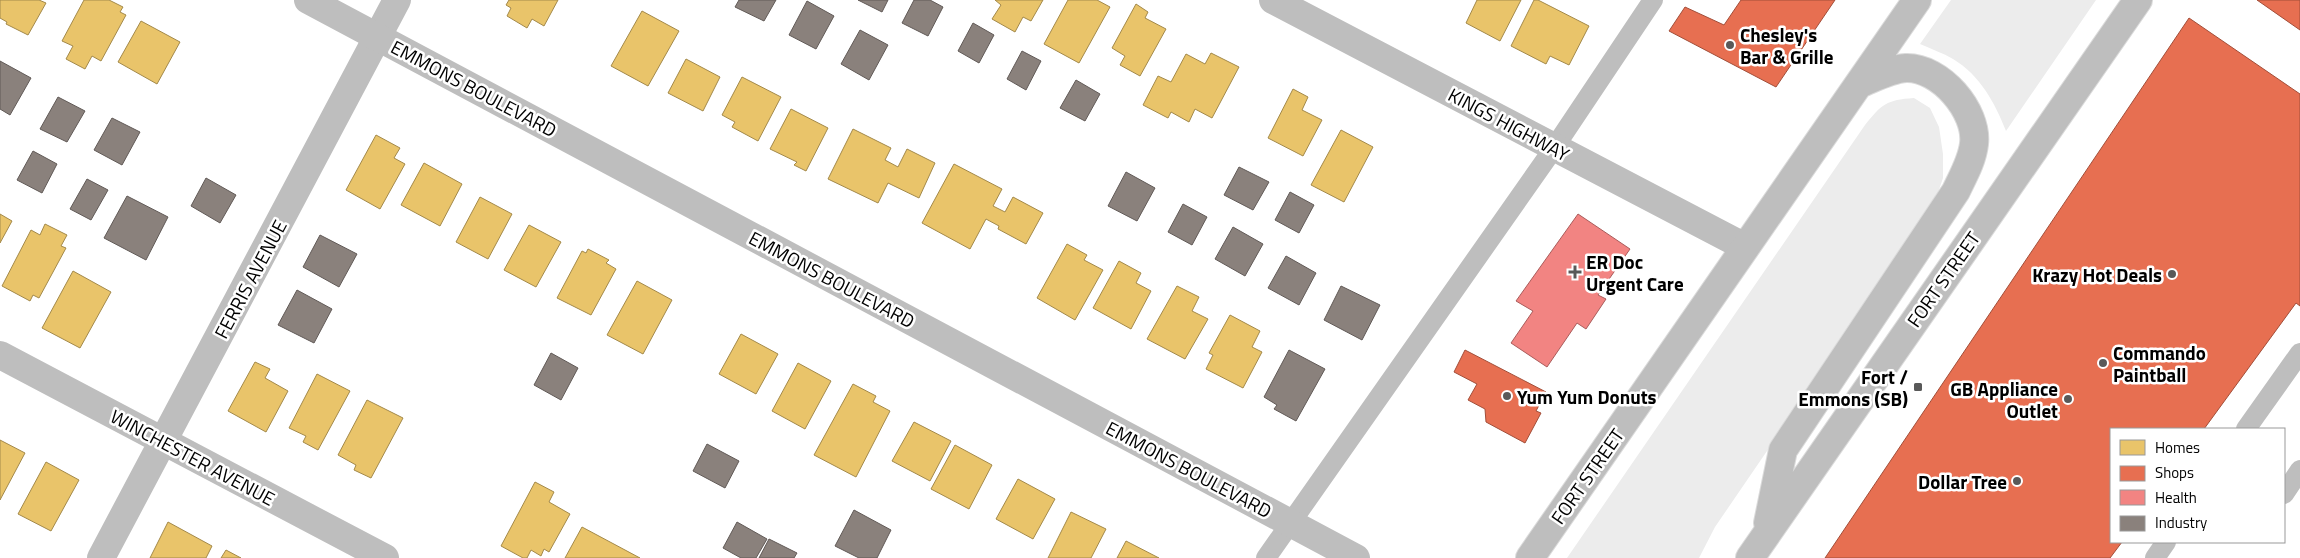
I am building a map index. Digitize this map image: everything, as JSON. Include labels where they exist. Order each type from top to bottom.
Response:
[{"type":"street","name":"EMMONS BOULEVARD","points":[[308,0],[1356,558]]},
{"type":"street","name":"FERRIS AVENUE","points":[[101,558],[397,0]]},
{"type":"street","name":"KINGS HIGHWAY","points":[[1273,0],[1745,247]]},
{"type":"street","name":"FORT STREET","points":[[1530,558],[1917,0]]},
{"type":"street","name":"FORT STREET","points":[[1750,558],[2138,0]]},
{"type":"street","points":[[1765,534],[1783,450],[1956,191],[1968,167],[1974,144],[1973,126],[1965,106],[1942,81],[1925,72],[1909,68],[1894,69],[1859,84]]},
{"type":"street","name":"WINCHESTER AVENUE","points":[[0,355],[385,558]]},
{"type":"lane","points":[[1266,558],[1554,148],[1653,0]]},
{"type":"lane","points":[[2247,428],[2300,353]]},
{"type":"lane","points":[[2285,491],[2293,471]]},
{"type":"lane","points":[[2155,558],[2165,543]]},
{"type":"shaded area","points":[[1951,0],[2096,0],[2006,131],[1992,100],[1979,81],[1953,59],[1920,44]]},
{"type":"shaded area","points":[[1914,98],[1930,108],[1939,127],[1943,154],[1943,178],[1932,210],[1715,527],[1699,558],[1567,558],[1865,125],[1885,104]]},
{"type":"building: Homes","points":[[0,0],[39,0],[46,3],[28,35],[6,24],[7,22],[0,18]]},
{"type":"building: Homes","points":[[84,0],[109,0],[123,7],[120,12],[126,15],[101,61],[92,56],[85,69],[66,59],[73,46],[62,41]]},
{"type":"building: Homes","points":[[509,0],[558,0],[544,26],[532,19],[527,28],[507,16],[511,8],[506,5]]},
{"type":"building: Homes","points":[[995,0],[1043,0],[1031,21],[1023,17],[1015,32],[992,19],[1001,5]]},
{"type":"building: Homes","points":[[1068,0],[1097,0],[1110,7],[1079,63],[1044,44]]},
{"type":"building: Homes","points":[[1477,0],[1521,0],[1500,41],[1466,23]]},
{"type":"building: Homes","points":[[1534,0],[1538,0],[1589,26],[1569,65],[1550,56],[1546,64],[1511,46]]},
{"type":"building: Homes","points":[[1136,4],[1148,12],[1145,18],[1166,29],[1140,76],[1120,65],[1125,56],[1112,48]]},
{"type":"building: Homes","points":[[642,11],[679,31],[648,86],[611,66]]},
{"type":"building: Homes","points":[[141,21],[180,42],[157,84],[118,62]]},
{"type":"building: Homes","points":[[1211,53],[1239,67],[1212,118],[1195,109],[1189,122],[1171,112],[1168,118],[1143,105],[1158,76],[1171,82],[1186,54],[1205,64]]},
{"type":"building: Homes","points":[[686,59],[720,77],[703,111],[668,93]]},
{"type":"building: Homes","points":[[742,77],[781,97],[758,141],[732,127],[735,122],[722,115]]},
{"type":"building: Homes","points":[[1293,89],[1308,97],[1302,110],[1322,120],[1303,156],[1268,138]]},
{"type":"building: Homes","points":[[791,109],[828,128],[806,171],[794,165],[797,162],[770,149]]},
{"type":"building: Homes","points":[[853,129],[891,148],[885,160],[898,167],[907,149],[935,163],[919,198],[888,183],[878,203],[828,179]]},
{"type":"building: Homes","points":[[1341,130],[1373,147],[1344,202],[1311,185]]},
{"type":"building: Homes","points":[[376,135],[400,148],[394,158],[405,164],[380,209],[346,190]]},
{"type":"building: Homes","points":[[424,163],[462,184],[440,226],[401,205]]},
{"type":"building: Homes","points":[[954,164],[1002,189],[993,206],[1005,212],[1013,197],[1043,213],[1026,244],[998,229],[999,226],[986,219],[970,249],[922,223]]},
{"type":"building: Homes","points":[[480,197],[512,214],[488,259],[456,242]]},
{"type":"building: Homes","points":[[0,214],[12,221],[0,243]]},
{"type":"building: Homes","points":[[45,224],[67,235],[61,246],[66,248],[39,298],[33,295],[30,301],[2,286],[31,230],[40,235]]},
{"type":"building: Homes","points":[[529,225],[561,242],[536,287],[504,270]]},
{"type":"building: Homes","points":[[1067,244],[1087,255],[1084,260],[1103,270],[1075,320],[1037,298]]},
{"type":"building: Homes","points":[[588,249],[609,260],[606,263],[616,269],[591,315],[557,298],[582,251],[586,253]]},
{"type":"building: Homes","points":[[1119,261],[1141,273],[1136,283],[1151,291],[1131,329],[1093,308]]},
{"type":"building: Homes","points":[[73,271],[111,292],[80,348],[42,328]]},
{"type":"building: Homes","points":[[637,281],[672,300],[643,354],[607,335]]},
{"type":"building: Homes","points":[[1177,286],[1199,297],[1192,311],[1208,319],[1185,359],[1147,339]]},
{"type":"building: Homes","points":[[1230,315],[1260,331],[1252,347],[1262,352],[1243,388],[1206,369],[1213,355],[1209,353]]},
{"type":"building: Homes","points":[[741,334],[778,354],[756,394],[719,374]]},
{"type":"building: Homes","points":[[255,362],[270,369],[265,378],[288,391],[266,432],[228,411]]},
{"type":"building: Homes","points":[[798,363],[831,381],[805,429],[772,411]]},
{"type":"building: Homes","points":[[317,374],[350,391],[318,450],[303,442],[306,436],[289,428]]},
{"type":"building: Homes","points":[[853,384],[876,396],[873,402],[890,411],[856,477],[814,455]]},
{"type":"building: Homes","points":[[367,400],[403,418],[371,478],[354,470],[356,465],[338,455]]},
{"type":"building: Homes","points":[[914,422],[951,441],[930,481],[892,461]]},
{"type":"building: Homes","points":[[0,440],[25,453],[0,500]]},
{"type":"building: Homes","points":[[955,445],[992,465],[969,509],[931,489]]},
{"type":"building: Homes","points":[[46,462],[79,480],[51,531],[18,514]]},
{"type":"building: Homes","points":[[1018,479],[1055,499],[1033,539],[996,519]]},
{"type":"building: Homes","points":[[535,482],[554,492],[549,502],[570,514],[549,552],[544,549],[541,556],[531,550],[527,558],[523,558],[501,546]]},
{"type":"building: Homes","points":[[1071,512],[1106,529],[1091,558],[1048,558]]},
{"type":"building: Homes","points":[[168,522],[212,546],[206,558],[150,558]]},
{"type":"building: Homes","points":[[582,527],[640,558],[565,558]]},
{"type":"building: Homes","points":[[1126,541],[1159,558],[1117,558]]},
{"type":"building: Homes","points":[[226,550],[241,558],[221,558]]},
{"type":"building: Shops","points":[[1741,0],[1835,0],[1776,87],[1669,31],[1685,7],[1724,25]]},
{"type":"building: Shops","points":[[2257,0],[2300,0],[2300,30]]},
{"type":"building: Shops","points":[[2189,18],[2300,94],[2300,306],[2296,303],[2205,428],[2110,428],[2110,543],[2121,543],[2110,558],[1825,558]]},
{"type":"building: Shops","name":"Yum Yum Donuts","points":[[1465,350],[1546,392],[1536,411],[1541,413],[1525,443],[1486,422],[1485,409],[1468,400],[1477,384],[1454,372]]},
{"type":"building: Health","name":"ER Doc Urgent Care","points":[[1578,214],[1630,249],[1598,295],[1606,299],[1586,329],[1577,323],[1547,367],[1511,343],[1533,311],[1516,301]]},
{"type":"building: Industry","points":[[739,0],[776,0],[764,21],[735,7]]},
{"type":"building: Industry","points":[[858,0],[888,0],[882,12]]},
{"type":"building: Industry","points":[[914,0],[930,0],[943,7],[928,36],[902,23]]},
{"type":"building: Industry","points":[[807,1],[834,16],[816,49],[789,35]]},
{"type":"building: Industry","points":[[973,23],[994,35],[979,63],[958,51]]},
{"type":"building: Industry","points":[[860,30],[888,45],[869,80],[841,64]]},
{"type":"building: Industry","points":[[1022,51],[1041,61],[1026,90],[1007,79]]},
{"type":"building: Industry","points":[[0,61],[31,78],[10,115],[0,109]]},
{"type":"building: Industry","points":[[1076,80],[1100,94],[1085,121],[1060,108]]},
{"type":"building: Industry","points":[[58,97],[85,111],[67,142],[40,129]]},
{"type":"building: Industry","points":[[112,118],[140,132],[122,165],[94,150]]},
{"type":"building: Industry","points":[[33,151],[57,164],[42,193],[17,180]]},
{"type":"building: Industry","points":[[1239,167],[1269,182],[1253,210],[1224,195]]},
{"type":"building: Industry","points":[[1126,172],[1155,188],[1137,221],[1108,206]]},
{"type":"building: Industry","points":[[206,178],[236,195],[220,223],[191,206]]},
{"type":"building: Industry","points":[[87,179],[108,190],[91,220],[70,209]]},
{"type":"building: Industry","points":[[1290,192],[1314,205],[1299,233],[1275,220]]},
{"type":"building: Industry","points":[[127,196],[168,217],[146,260],[104,238]]},
{"type":"building: Industry","points":[[1183,204],[1207,217],[1192,245],[1168,232]]},
{"type":"building: Industry","points":[[1233,227],[1263,244],[1245,276],[1215,259]]},
{"type":"building: Industry","points":[[320,235],[357,254],[339,287],[303,267]]},
{"type":"building: Industry","points":[[1286,256],[1316,273],[1299,305],[1268,288]]},
{"type":"building: Industry","points":[[1341,286],[1380,305],[1362,340],[1324,320]]},
{"type":"building: Industry","points":[[297,290],[332,309],[314,343],[278,325]]},
{"type":"building: Industry","points":[[1289,350],[1325,369],[1296,421],[1274,409],[1277,405],[1264,397]]},
{"type":"building: Industry","points":[[551,353],[578,368],[561,400],[534,385]]},
{"type":"building: Industry","points":[[707,444],[739,461],[725,488],[693,471]]},
{"type":"building: Industry","points":[[854,510],[891,530],[877,558],[859,558],[835,546]]},
{"type":"building: Industry","points":[[737,522],[767,539],[756,558],[741,558],[723,548]]},
{"type":"building: Industry","points":[[769,539],[797,553],[794,558],[759,558]]},
{"type":"place","name":"Chesley's Bar & Grille","points":[[1730,45]]},
{"type":"place","name":"ER Doc Urgent Care","points":[[1575,272]]},
{"type":"place","name":"Krazy Hot Deals","points":[[2172,274]]},
{"type":"place","name":"Commando Paintball","points":[[2103,363]]},
{"type":"place","name":"Fort / Emmons (SB)","points":[[1918,387]]},
{"type":"place","name":"Yum Yum Donuts","points":[[1507,396]]},
{"type":"place","name":"GB Appliance Outlet","points":[[2068,399]]},
{"type":"place","name":"Dollar Tree","points":[[2017,481]]}]
